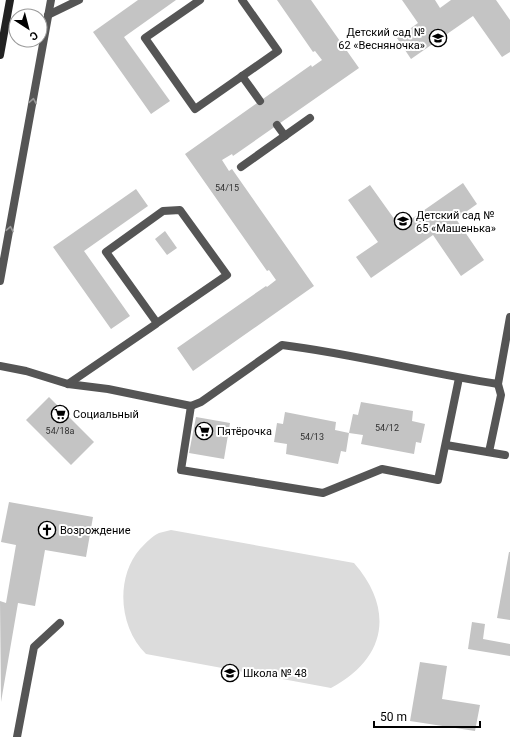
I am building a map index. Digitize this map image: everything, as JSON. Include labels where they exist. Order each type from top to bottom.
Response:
[{"type":"street","points":[[0,55],[10,0]]},
{"type":"lane","points":[[48,15],[51,0]]},
{"type":"lane","points":[[48,15],[79,0]]},
{"type":"lane","points":[[200,0],[145,38],[195,109],[278,51],[242,0]]},
{"type":"lane","points":[[0,281],[42,48]]},
{"type":"lane","points":[[242,76],[260,101]]},
{"type":"lane","points":[[241,168],[310,118]]},
{"type":"lane","points":[[277,125],[284,136]]},
{"type":"lane","points":[[68,384],[157,323],[227,275],[180,210],[163,211],[106,252],[157,323]]},
{"type":"lane","points":[[489,452],[501,395],[498,384],[510,317]]},
{"type":"lane","points":[[0,366],[26,371],[68,384],[108,389],[191,406],[201,402],[282,345],[326,351],[459,378],[498,384]]},
{"type":"lane","points":[[191,406],[181,470],[323,493],[382,469],[438,480],[459,378]]},
{"type":"lane","points":[[446,445],[505,455]]},
{"type":"lane","points":[[17,737],[34,647],[60,624]]},
{"type":"shaded area","points":[[171,530],[354,563],[367,581],[375,598],[379,616],[378,632],[373,648],[364,663],[349,676],[331,688],[146,654],[130,631],[124,603],[124,588],[132,561],[140,549],[154,536]]},
{"type":"building","points":[[138,0],[176,0],[124,37],[170,101],[151,114],[93,32]]},
{"type":"building","points":[[277,0],[311,0],[359,68],[233,156],[232,154],[222,160],[229,171],[232,169],[314,286],[193,371],[177,348],[276,280],[269,270],[267,271],[185,154],[311,65],[312,67],[322,60],[315,51],[313,52]]},
{"type":"building","points":[[402,0],[435,0],[440,8],[451,0],[496,0],[510,20],[510,52],[502,57],[473,16],[411,59],[397,38],[418,23]]},
{"type":"building","points":[[463,183],[477,204],[456,219],[484,260],[461,276],[433,235],[371,278],[356,257],[378,242],[348,200],[370,185],[400,227]]},
{"type":"building","points":[[136,189],[148,206],[84,251],[130,316],[111,329],[53,247]]},
{"type":"building","points":[[165,231],[177,248],[167,255],[155,239]]},
{"type":"building","points":[[49,397],[94,442],[71,465],[26,420]]},
{"type":"building","points":[[361,402],[413,411],[412,421],[425,424],[421,443],[416,442],[414,454],[361,444],[363,435],[349,433],[353,414],[358,415]]},
{"type":"building","points":[[285,412],[336,422],[335,430],[349,433],[346,452],[341,451],[338,464],[286,454],[287,444],[274,442],[277,423],[283,424]]},
{"type":"building","points":[[196,417],[230,423],[224,459],[189,453]]},
{"type":"building","name":"Возрождение","points":[[9,502],[93,517],[86,557],[45,550],[35,606],[18,603],[1,702],[0,601],[6,603],[16,545],[1,542]]},
{"type":"building","points":[[510,552],[510,620],[497,618]]},
{"type":"building","points":[[472,622],[485,624],[483,639],[510,644],[510,656],[468,649]]},
{"type":"building","points":[[420,662],[447,666],[442,699],[480,705],[475,731],[410,721]]},
{"type":"place","name":"Детский сад № 62 «Весняночка»","points":[[438,38]]},
{"type":"place","name":"Детский сад № 65 «Машенька»","points":[[403,221]]},
{"type":"place","name":"Социальный","points":[[60,414]]},
{"type":"place","name":"Пятёрочка","points":[[204,431]]},
{"type":"place","name":"Возрождение","points":[[47,530]]},
{"type":"place","name":"Школа № 48","points":[[230,673]]}]
